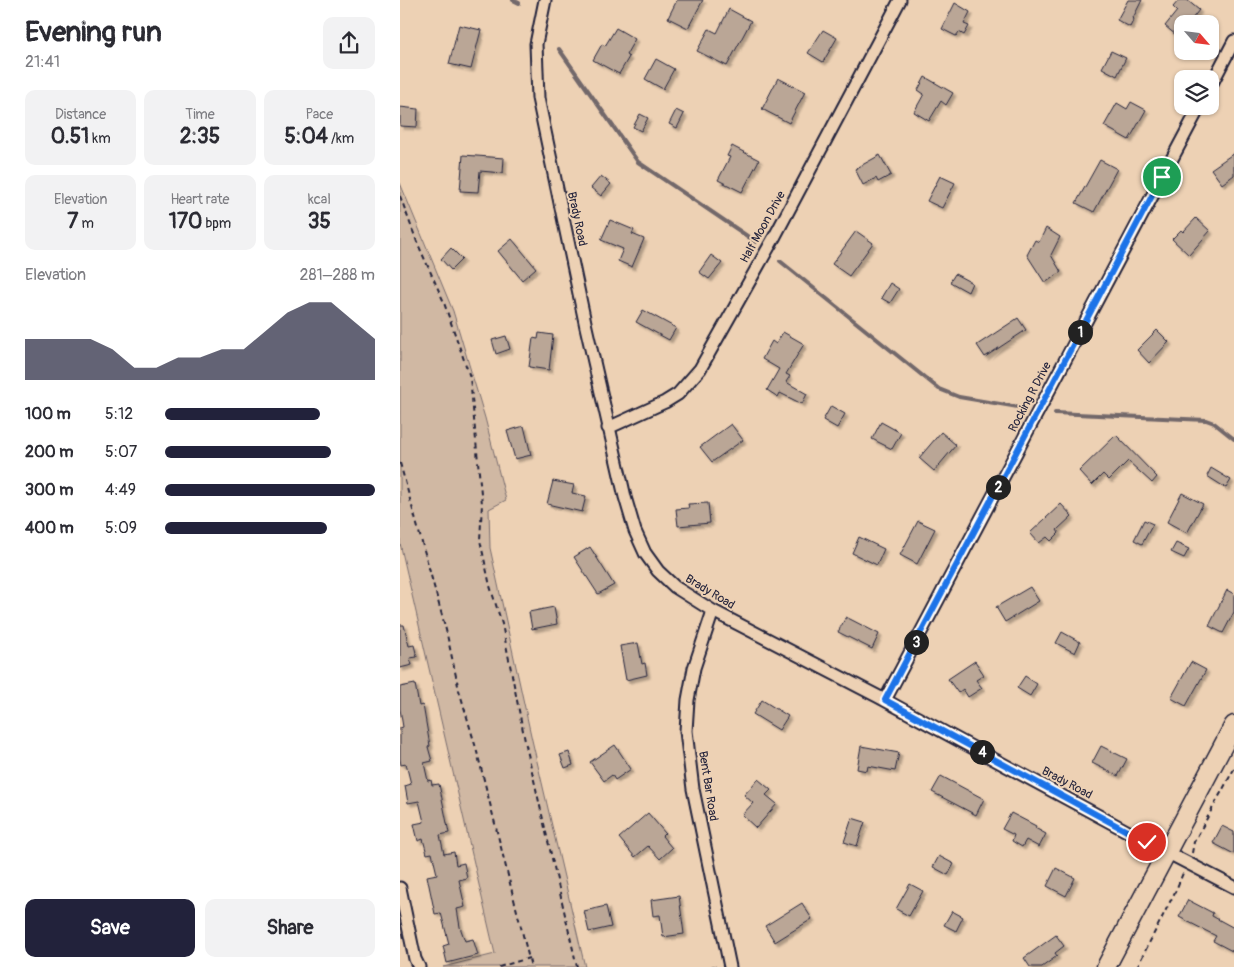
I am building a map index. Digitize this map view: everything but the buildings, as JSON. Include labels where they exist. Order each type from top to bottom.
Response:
[{"type":"main road","points":[[1106,967],[1234,725]]},
{"type":"street","name":"Brady Road","points":[[545,0],[536,44],[538,98],[608,428],[625,497],[635,531],[645,553],[658,571],[675,587],[713,611],[885,700],[1234,887]]},
{"type":"street","name":"Half Moon Drive","points":[[608,428],[665,402],[678,394],[700,369],[774,236],[900,0]]},
{"type":"street","points":[[1219,70],[1234,41]]},
{"type":"street","name":"Rocking R Drive","points":[[885,700],[1195,115]]},
{"type":"street","name":"Bent Bar Road","points":[[713,611],[694,668],[688,700],[686,731],[693,789],[730,967]]},
{"type":"street","points":[[400,888],[418,967]]},
{"type":"path","points":[[400,196],[417,242],[444,300],[470,378],[482,504],[480,540],[490,586],[502,624],[577,967]]},
{"type":"path","points":[[400,463],[446,630],[459,690],[476,748],[531,967]]},
{"type":"path","points":[[499,967],[529,958]]},
{"type":"shaded area","points":[[400,183],[453,311],[485,418],[506,500],[489,509],[490,548],[585,967],[443,967],[495,954],[400,543]]},
{"type":"waterway","points":[[513,0],[519,3]]},
{"type":"waterway","points":[[559,49],[638,162],[756,242]]},
{"type":"waterway","points":[[780,261],[939,389],[959,397],[1024,408]]},
{"type":"waterway","points":[[1055,413],[1206,420],[1214,423],[1234,439]]},
{"type":"route","points":[[1147,842],[885,700],[1162,177]]}]
